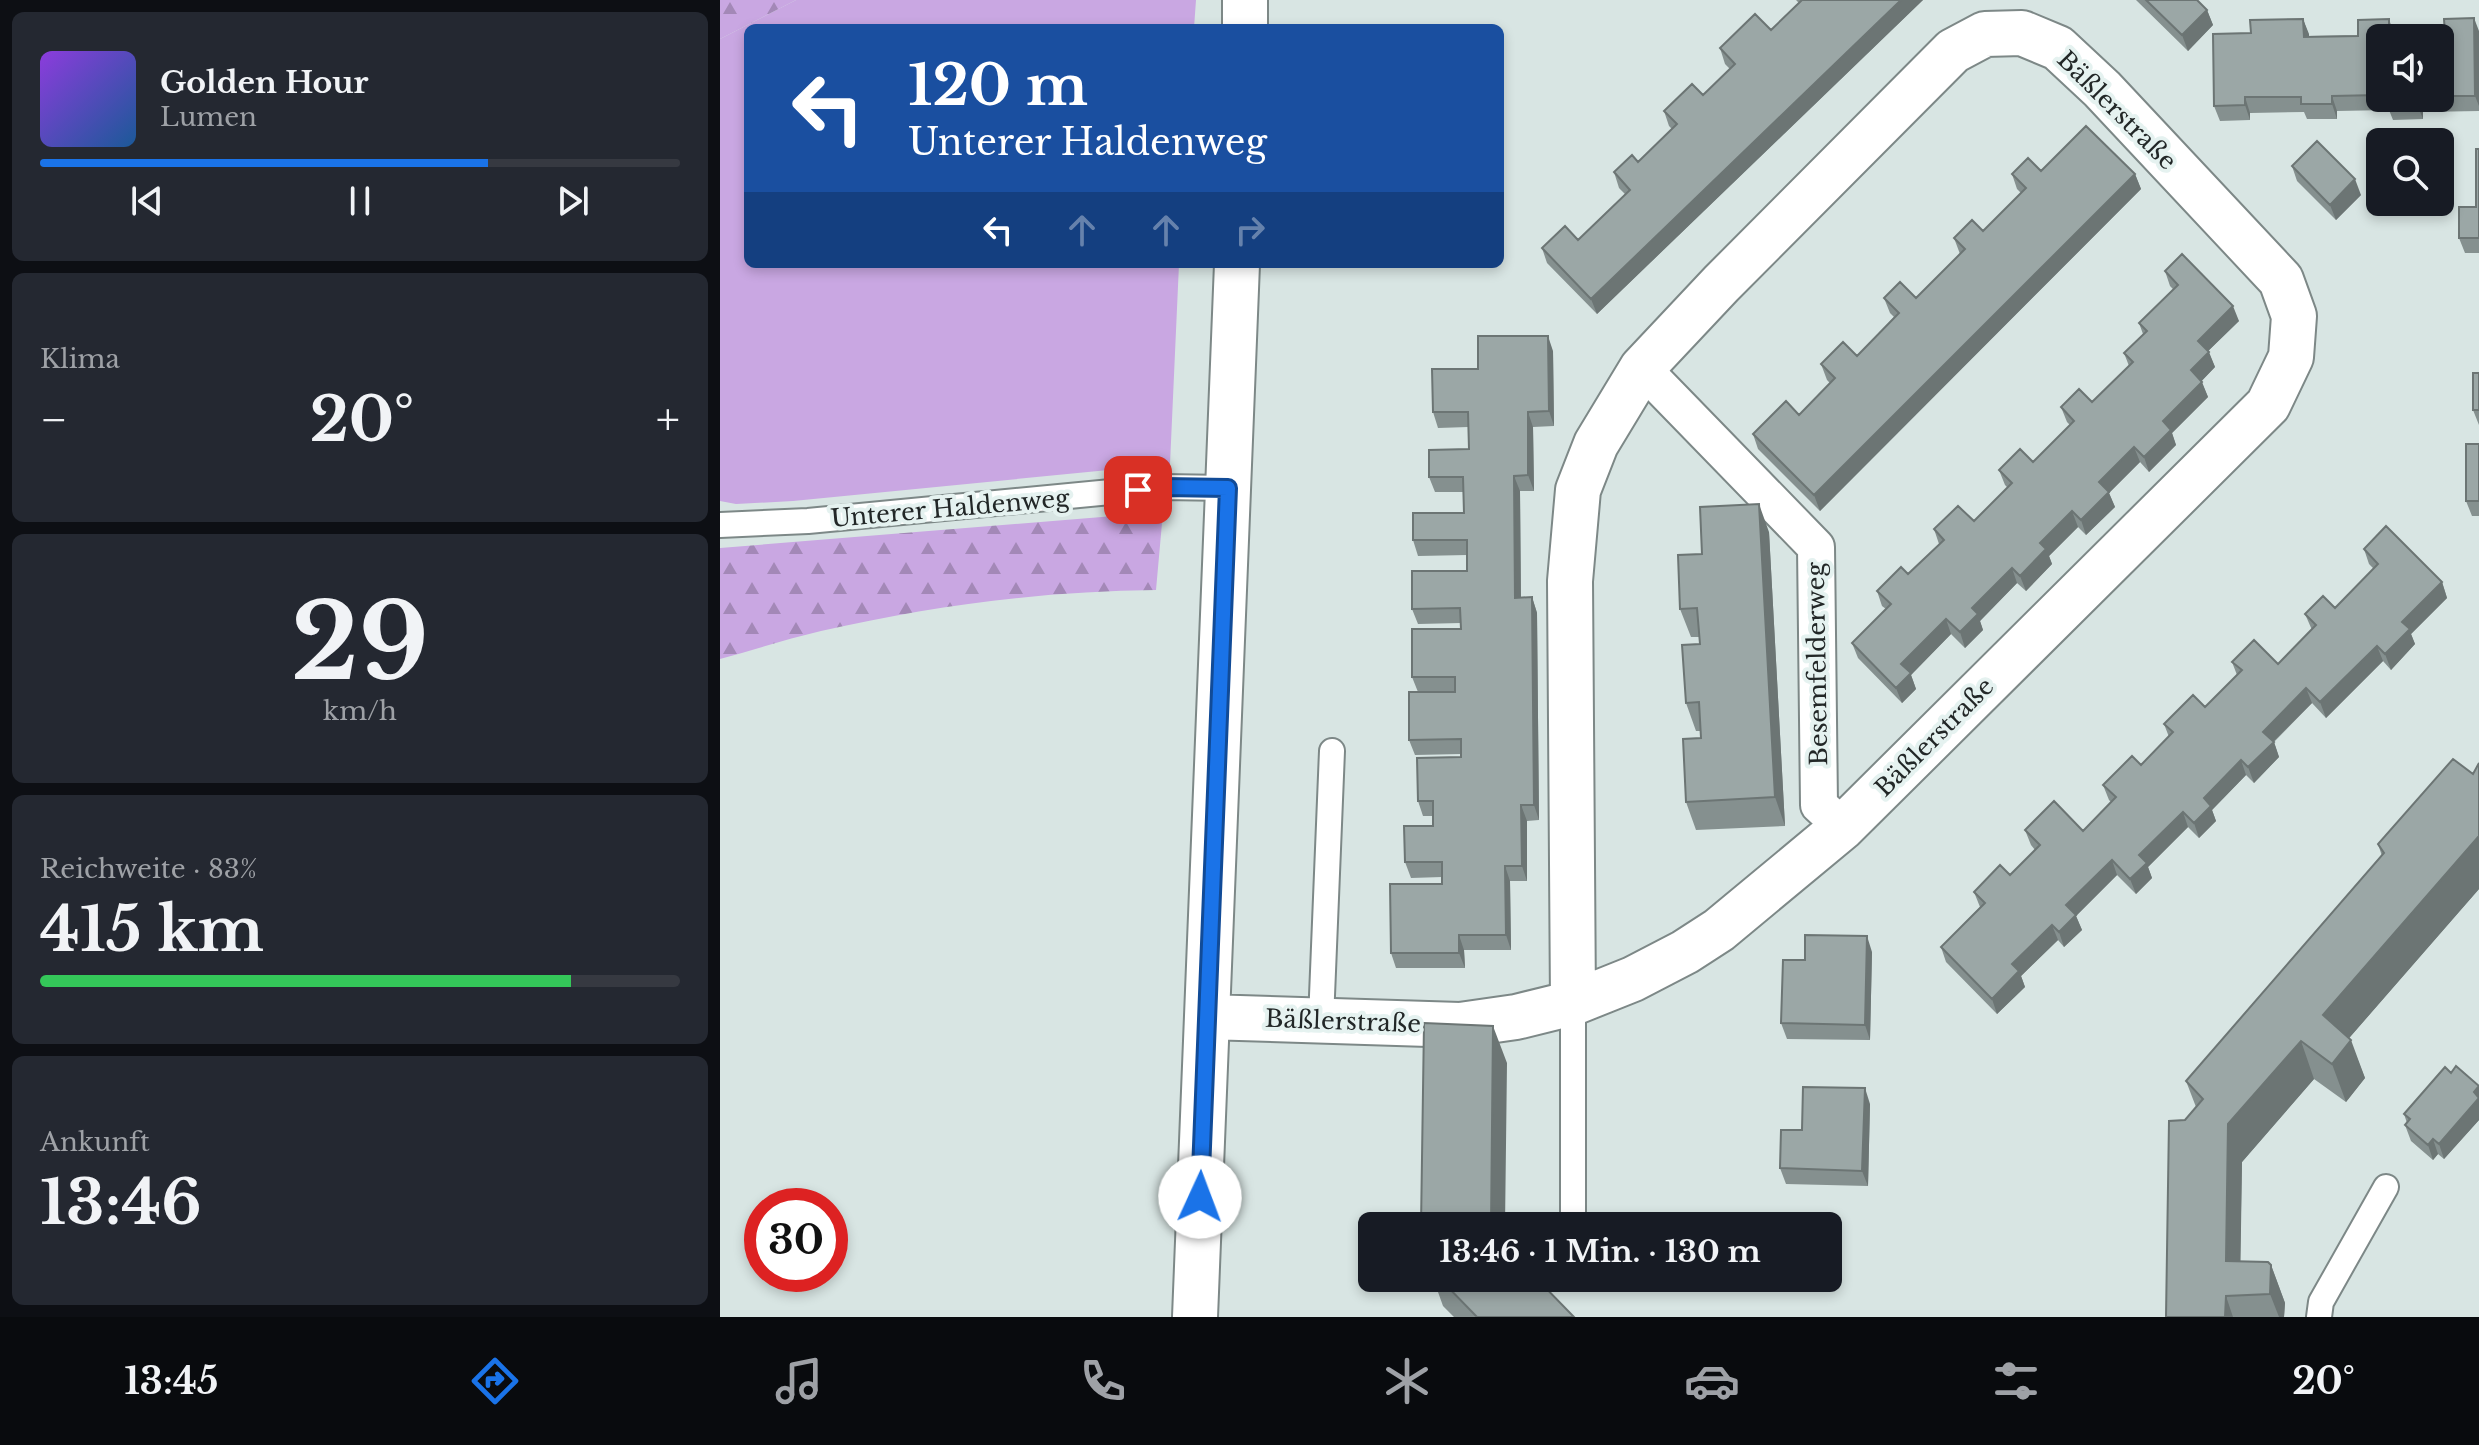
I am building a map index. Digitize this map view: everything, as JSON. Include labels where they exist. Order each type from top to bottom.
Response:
[{"type":"street","points":[[1245,0],[1245,24]]},
{"type":"street","name":"Bäßlerstraße","points":[[1207,1017],[1460,1025],[1516,1017],[1573,1003],[1633,979],[1719,930],[1843,827],[2268,405],[2291,357],[2294,316],[2281,280],[2102,89],[2058,48],[2022,33],[1985,34],[1953,51],[1721,284],[1642,368],[1596,444],[1578,490],[1570,581],[1573,1003]]},
{"type":"street","points":[[1195,1317],[1237,268]]},
{"type":"street","name":"Besemfelderweg","points":[[1642,368],[1816,547],[1819,805],[1843,827]]},
{"type":"lane","name":"Unterer Haldenweg","points":[[720,525],[823,520],[1163,487],[1228,488]]},
{"type":"lane","points":[[1321,1020],[1332,751]]},
{"type":"lane","points":[[1573,1003],[1573,1212]]},
{"type":"lane","points":[[2319,1317],[2321,1302],[2386,1187]]},
{"type":"green space","points":[[720,0],[796,0],[744,24],[720,39]]},
{"type":"green space","points":[[796,0],[1196,0],[1194,24],[749,24]]},
{"type":"green space","points":[[744,27],[744,268],[1179,268],[1170,464],[793,501],[736,504],[720,501],[720,39]]},
{"type":"green space","points":[[1163,512],[1156,590],[1071,593],[945,607],[821,631],[720,659],[720,548]]},
{"type":"building","points":[[1802,0],[1901,0],[1591,299],[1542,248],[1565,226],[1578,240],[1630,190],[1614,172],[1632,155],[1638,162],[1677,124],[1664,111],[1692,84],[1703,95],[1735,64],[1720,48],[1755,14],[1771,30]]},
{"type":"building","points":[[2146,0],[2197,0],[2207,10],[2182,35]]},
{"type":"building","points":[[2474,18],[2475,96],[2454,96],[2454,24],[2444,24],[2444,19]]},
{"type":"building","points":[[2303,19],[2304,37],[2358,36],[2358,20],[2389,19],[2389,24],[2366,24],[2366,95],[2332,96],[2332,104],[2301,104],[2301,97],[2245,97],[2245,105],[2214,106],[2213,34],[2251,33],[2250,20]]},
{"type":"building","points":[[2086,126],[2135,174],[1814,495],[1753,434],[1786,401],[1799,415],[1835,378],[1821,364],[1843,342],[1857,356],[1899,313],[1884,298],[1900,282],[1916,298],[1965,249],[1954,238],[1972,220],[1983,231],[2026,188],[2012,174],[2028,158],[2041,171]]},
{"type":"building","points":[[2317,141],[2355,179],[2330,205],[2292,166]]},
{"type":"building","points":[[2476,149],[2479,149],[2479,238],[2459,238],[2459,207],[2476,207]]},
{"type":"building","points":[[2182,254],[2233,306],[2198,341],[2209,352],[2191,370],[2202,382],[2163,421],[2171,430],[2144,457],[2134,447],[2099,482],[2109,492],[2081,520],[2072,511],[2040,543],[2046,549],[2020,576],[2012,568],[1972,608],[1978,614],[1960,632],[1946,619],[1901,664],[1911,673],[1896,688],[1852,643],[1891,604],[1877,591],[1901,567],[1908,574],[1944,540],[1934,529],[1958,506],[1974,521],[2012,483],[1999,470],[2020,449],[2033,462],[2074,421],[2061,407],[2079,389],[2092,402],[2133,362],[2124,353],[2147,331],[2139,323],[2178,285],[2165,271]]},
{"type":"building","points":[[1478,336],[1548,336],[1549,411],[1528,412],[1528,475],[1514,476],[1515,598],[1532,597],[1534,805],[1521,805],[1522,866],[1505,866],[1506,935],[1459,935],[1459,953],[1391,953],[1390,884],[1442,884],[1442,862],[1405,862],[1404,826],[1433,826],[1433,801],[1418,801],[1417,758],[1461,757],[1461,739],[1409,740],[1409,692],[1455,692],[1455,677],[1412,677],[1412,629],[1461,629],[1460,608],[1412,609],[1412,571],[1467,571],[1467,540],[1413,540],[1413,513],[1464,513],[1463,477],[1429,477],[1429,450],[1469,449],[1468,412],[1433,412],[1432,369],[1478,369]]},
{"type":"building","points":[[2473,373],[2479,373],[2479,410],[2473,410]]},
{"type":"building","points":[[2466,444],[2479,444],[2479,501],[2466,501]]},
{"type":"building","points":[[1759,504],[1775,797],[1686,802],[1683,739],[1701,738],[1699,702],[1686,703],[1682,645],[1700,644],[1697,608],[1680,609],[1678,555],[1702,554],[1700,507]]},
{"type":"building","points":[[2386,526],[2442,582],[2402,622],[2410,629],[2385,654],[2377,646],[2320,702],[2306,688],[2263,732],[2274,742],[2248,767],[2241,760],[2204,798],[2211,806],[2194,823],[2183,812],[2139,855],[2147,863],[2130,879],[2112,860],[2066,905],[2076,915],[2059,932],[2052,925],[2012,964],[2019,971],[1992,999],[1941,947],[1985,903],[1974,892],[2000,865],[2010,875],[2040,845],[2025,830],[2054,801],[2083,831],[2116,797],[2103,785],[2132,756],[2141,765],[2173,732],[2164,724],[2193,695],[2205,707],[2242,670],[2232,662],[2254,640],[2278,664],[2316,625],[2305,614],[2323,596],[2335,608],[2378,564],[2364,549]]},
{"type":"building","points":[[2453,759],[2473,774],[2479,763],[2479,836],[2323,1015],[2351,1040],[2332,1064],[2301,1041],[2228,1124],[2226,1261],[2268,1262],[2271,1265],[2270,1294],[2226,1296],[2225,1317],[2166,1317],[2169,1121],[2185,1120],[2203,1099],[2186,1081],[2384,853],[2378,844]]},
{"type":"building","points":[[1805,935],[1867,936],[1865,1025],[1781,1023],[1783,960],[1805,960]]},
{"type":"building","points":[[1424,1023],[1493,1026],[1491,1212],[1421,1212]]},
{"type":"building","points":[[2456,1066],[2479,1086],[2474,1092],[2479,1098],[2439,1144],[2433,1139],[2428,1145],[2405,1125],[2410,1119],[2404,1114],[2445,1067],[2451,1073]]},
{"type":"building","points":[[1803,1087],[1865,1088],[1862,1171],[1780,1168],[1781,1130],[1802,1130]]},
{"type":"building","points":[[1453,1292],[1550,1292],[1574,1317],[1477,1317]]},
{"type":"route","points":[[1138,490],[1163,487],[1228,488],[1200,1197]]}]
